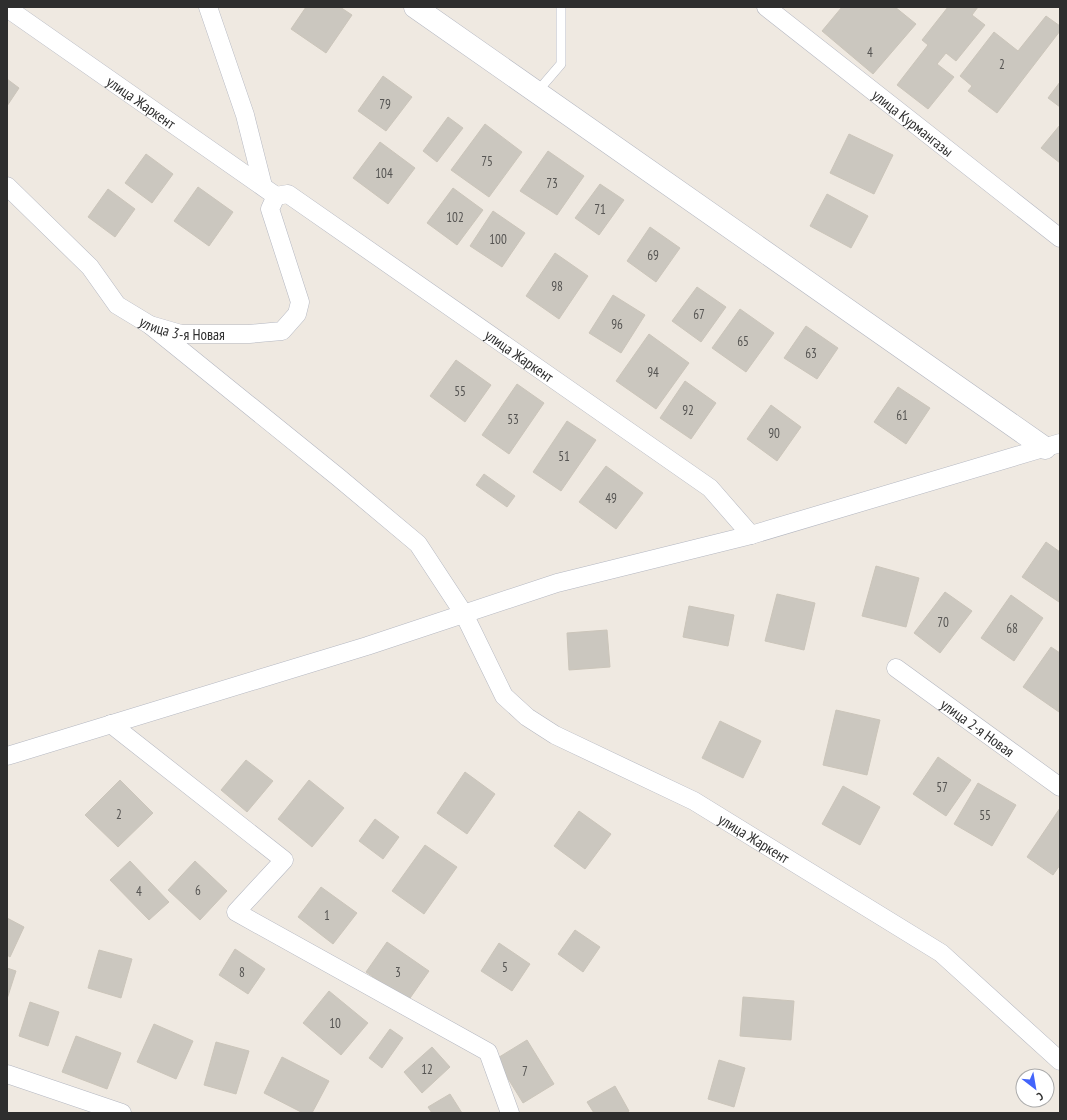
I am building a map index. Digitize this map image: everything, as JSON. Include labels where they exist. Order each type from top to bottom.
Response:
[{"type":"street","name":"улица 3-я Новая","points":[[7,186],[90,267],[117,305],[150,325],[181,334],[249,334],[282,331],[297,314],[300,302],[246,115],[208,7]]},
{"type":"street","points":[[415,7],[1053,445]]},
{"type":"street","name":"улица Курмангазы","points":[[766,7],[1060,238]]},
{"type":"street","name":"улица Жаркент","points":[[7,8],[270,197],[288,194],[704,483],[751,535]]},
{"type":"street","name":"улица Жаркент","points":[[150,325],[338,477],[418,544],[464,614],[504,696],[527,717],[555,735],[694,801],[941,953],[1060,1061]]},
{"type":"street","points":[[7,756],[367,646],[557,583],[751,535],[1053,445]]},
{"type":"street","name":"улица 2-я Новая","points":[[896,668],[1060,787]]},
{"type":"street","points":[[111,724],[284,860],[236,912],[488,1052],[510,1113]]},
{"type":"street","points":[[7,1074],[122,1113]]},
{"type":"lane","points":[[537,92],[561,64],[561,7]]},
{"type":"building","points":[[306,7],[340,7],[352,15],[326,53],[291,29]]},
{"type":"building","points":[[842,7],[895,7],[916,24],[873,74],[822,31]]},
{"type":"building","points":[[948,7],[978,7],[972,15],[985,25],[956,61],[946,53],[937,64],[954,77],[928,109],[897,85],[928,45],[922,40]]},
{"type":"building","points":[[1046,16],[1060,26],[1060,31],[997,113],[968,91],[972,86],[960,76],[994,32],[1018,51]]},
{"type":"building","points":[[383,76],[412,97],[386,131],[358,111]]},
{"type":"building","points":[[7,79],[19,88],[7,106]]},
{"type":"building","points":[[1060,82],[1060,107],[1048,98]]},
{"type":"building","points":[[448,117],[463,128],[437,162],[423,151]]},
{"type":"building","points":[[485,124],[522,152],[489,197],[451,170]]},
{"type":"building","points":[[1060,125],[1060,163],[1041,148]]},
{"type":"building","points":[[849,134],[893,155],[874,194],[830,173]]},
{"type":"building","points":[[380,142],[415,168],[388,204],[353,178]]},
{"type":"building","points":[[548,151],[584,176],[557,215],[520,191]]},
{"type":"building","points":[[146,154],[173,174],[152,203],[125,183]]},
{"type":"building","points":[[600,184],[624,200],[599,235],[575,218]]},
{"type":"building","points":[[198,187],[233,212],[209,246],[174,221]]},
{"type":"building","points":[[453,188],[483,210],[457,245],[427,223]]},
{"type":"building","points":[[108,189],[135,209],[115,237],[88,217]]},
{"type":"building","points":[[827,194],[868,216],[851,248],[810,226]]},
{"type":"building","points":[[493,211],[525,233],[502,267],[470,246]]},
{"type":"building","points":[[650,227],[680,248],[656,282],[627,261]]},
{"type":"building","points":[[555,253],[588,276],[559,319],[526,296]]},
{"type":"building","points":[[697,287],[726,307],[701,342],[672,321]]},
{"type":"building","points":[[613,295],[645,315],[621,353],[589,333]]},
{"type":"building","points":[[740,309],[774,333],[746,372],[712,348]]},
{"type":"building","points":[[806,326],[838,348],[817,379],[784,358]]},
{"type":"building","points":[[649,334],[689,363],[656,409],[616,381]]},
{"type":"building","points":[[456,360],[491,385],[465,422],[430,396]]},
{"type":"building","points":[[685,381],[716,403],[691,439],[660,418]]},
{"type":"building","points":[[517,384],[544,403],[509,454],[482,435]]},
{"type":"building","points":[[898,387],[930,408],[906,444],[874,422]]},
{"type":"building","points":[[771,405],[801,427],[777,461],[747,439]]},
{"type":"building","points":[[567,421],[596,440],[561,491],[533,472]]},
{"type":"building","points":[[606,466],[643,493],[616,529],[579,502]]},
{"type":"building","points":[[484,474],[515,496],[507,507],[476,485]]},
{"type":"building","points":[[1046,542],[1060,552],[1059,602],[1022,577]]},
{"type":"building","points":[[876,566],[919,578],[906,627],[862,616]]},
{"type":"building","points":[[945,592],[972,611],[940,653],[914,633]]},
{"type":"building","points":[[777,594],[815,603],[804,650],[765,641]]},
{"type":"building","points":[[1011,595],[1043,618],[1014,661],[981,638]]},
{"type":"building","points":[[689,606],[734,615],[728,646],[683,637]]},
{"type":"building","points":[[607,630],[610,667],[569,670],[567,633]]},
{"type":"building","points":[[1051,647],[1060,653],[1059,712],[1023,687]]},
{"type":"building","points":[[836,710],[880,720],[867,775],[823,765]]},
{"type":"building","points":[[720,721],[761,741],[743,778],[702,758]]},
{"type":"building","points":[[938,757],[971,780],[946,816],[913,794]]},
{"type":"building","points":[[246,760],[273,781],[247,812],[221,790]]},
{"type":"building","points":[[465,772],[495,794],[467,834],[437,813]]},
{"type":"building","points":[[120,780],[153,813],[118,847],[85,815]]},
{"type":"building","points":[[309,780],[344,808],[312,847],[278,819]]},
{"type":"building","points":[[978,783],[1016,805],[992,846],[954,824]]},
{"type":"building","points":[[843,786],[880,807],[860,845],[822,824]]},
{"type":"building","points":[[1060,808],[1060,865],[1053,875],[1027,857]]},
{"type":"building","points":[[579,811],[611,834],[585,869],[554,846]]},
{"type":"building","points":[[375,819],[399,837],[383,859],[359,841]]},
{"type":"building","points":[[425,845],[457,867],[424,914],[392,891]]},
{"type":"building","points":[[130,861],[169,902],[149,920],[110,880]]},
{"type":"building","points":[[195,861],[227,891],[200,920],[168,890]]},
{"type":"building","points":[[321,887],[357,913],[333,944],[298,917]]},
{"type":"building","points":[[7,918],[24,927],[10,957],[7,955]]},
{"type":"building","points":[[575,930],[600,947],[583,972],[558,954]]},
{"type":"building","points":[[387,942],[429,971],[408,1001],[366,972]]},
{"type":"building","points":[[499,943],[530,964],[512,991],[481,971]]},
{"type":"building","points":[[235,949],[265,969],[248,994],[219,975]]},
{"type":"building","points":[[99,950],[132,959],[121,998],[88,988]]},
{"type":"building","points":[[7,968],[16,971],[7,999]]},
{"type":"building","points":[[329,991],[368,1023],[341,1055],[303,1023]]},
{"type":"building","points":[[743,997],[794,1001],[791,1040],[740,1036]]},
{"type":"building","points":[[30,1002],[59,1012],[48,1046],[19,1036]]},
{"type":"building","points":[[154,1024],[193,1041],[176,1079],[137,1062]]},
{"type":"building","points":[[390,1029],[403,1038],[382,1068],[369,1058]]},
{"type":"building","points":[[76,1036],[121,1053],[107,1089],[62,1072]]},
{"type":"building","points":[[527,1040],[554,1084],[523,1103],[496,1059]]},
{"type":"building","points":[[216,1042],[249,1051],[236,1094],[204,1085]]},
{"type":"building","points":[[432,1047],[450,1067],[422,1093],[404,1072]]},
{"type":"building","points":[[282,1057],[329,1081],[312,1113],[303,1113],[264,1093]]},
{"type":"building","points":[[719,1060],[745,1068],[734,1107],[708,1099]]},
{"type":"building","points":[[615,1086],[629,1111],[626,1113],[594,1113],[587,1102]]},
{"type":"building","points":[[450,1094],[462,1113],[432,1113],[428,1107]]}]
